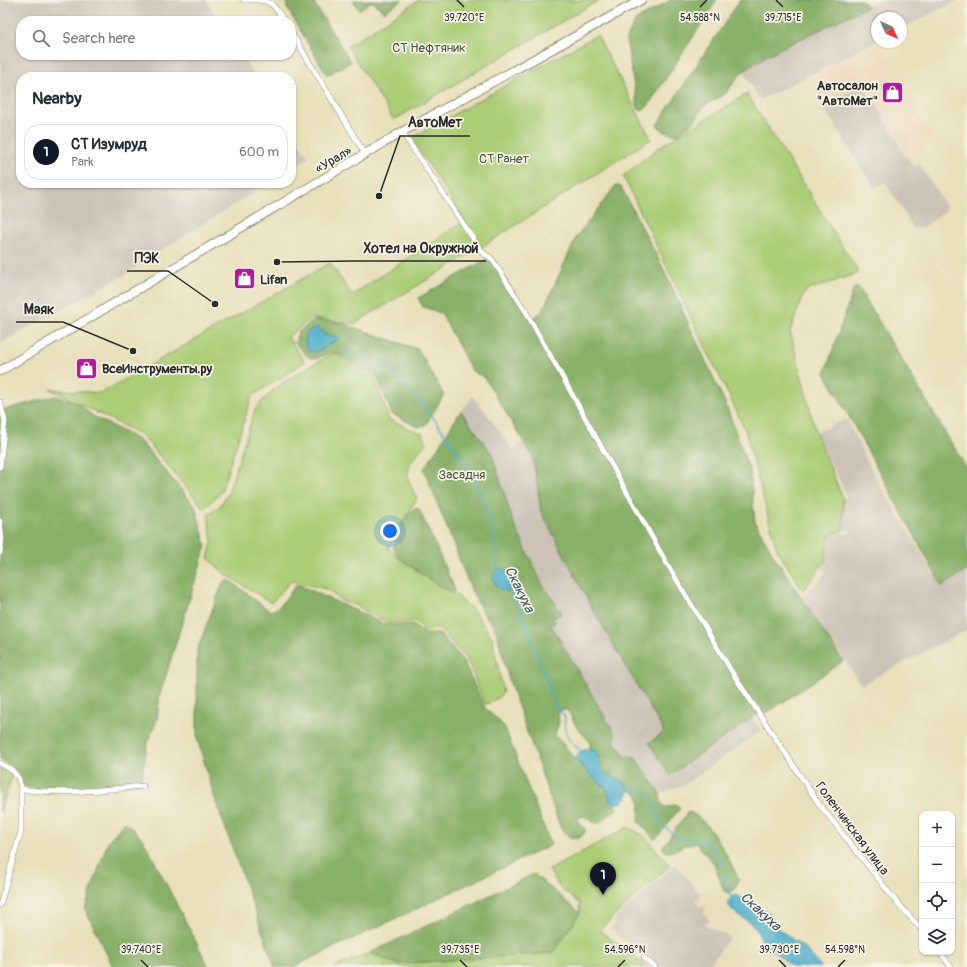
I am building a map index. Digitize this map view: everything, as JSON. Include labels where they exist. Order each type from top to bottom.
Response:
[{"type":"highway","name":"«Урал»","points":[[0,371],[402,132],[641,0]]},
{"type":"street","points":[[243,0],[259,0],[269,2],[275,7],[281,16]]},
{"type":"street","points":[[296,40],[365,154]]},
{"type":"street","name":"Голенчинская улица","points":[[402,132],[482,252],[492,259],[526,312],[666,562],[735,678],[819,804],[895,900],[919,927]]},
{"type":"street","points":[[0,402],[5,421],[0,467]]},
{"type":"street","points":[[0,521],[2,539],[0,553]]},
{"type":"street","points":[[0,763],[13,771],[19,779],[21,790],[21,831],[0,905]]},
{"type":"street","points":[[21,790],[41,792],[82,792],[143,786]]},
{"type":"street","points":[[942,955],[951,967]]},
{"type":"street","points":[[644,958],[655,967]]},
{"type":"street","points":[[944,967],[945,958]]},
{"type":"shaded area","points":[[0,0],[206,0],[217,16],[16,16],[16,60],[245,60],[253,72],[16,72],[16,188],[261,188],[121,277],[0,343]]},
{"type":"shaded area","points":[[880,0],[959,0],[907,26],[907,12],[871,12],[871,44],[760,100],[743,71],[773,52]]},
{"type":"shaded area","points":[[871,45],[871,48],[880,48],[936,142],[939,142],[940,145],[935,148],[933,145],[908,159],[899,147],[885,118],[860,85],[823,106],[806,78]]},
{"type":"shaded area","points":[[860,85],[870,95],[899,143],[899,147],[914,167],[920,164],[946,206],[946,211],[921,229],[913,228],[885,182],[874,188],[823,106]]},
{"type":"shaded area","points":[[296,138],[309,158],[296,166]]},
{"type":"shaded area","points":[[473,396],[513,449],[523,443],[533,457],[542,511],[591,606],[664,732],[649,743],[669,775],[752,718],[761,731],[685,784],[660,794],[636,757],[632,760],[626,758],[614,741],[616,736],[551,625],[553,618],[561,614],[541,582],[513,522],[492,454],[461,411]]},
{"type":"shaded area","points":[[846,419],[878,482],[942,587],[967,572],[967,630],[861,685],[803,599],[826,572],[822,568],[830,547],[830,535],[843,533],[849,534],[851,530],[843,530],[843,499],[846,499],[845,492],[816,433]]},
{"type":"shaded area","points":[[675,864],[701,895],[695,901],[700,907],[703,905],[706,910],[703,912],[710,921],[704,925],[730,937],[708,967],[659,967],[610,929],[616,923],[614,920]]},
{"type":"green space","points":[[286,0],[312,0],[351,62],[327,75],[296,23],[296,16],[292,16],[287,8]]},
{"type":"green space","points":[[353,0],[402,0],[384,12],[372,1],[359,10]]},
{"type":"green space","name":"СТ Нефтяник","points":[[419,0],[599,0],[394,120],[347,46]]},
{"type":"green space","points":[[671,0],[717,0],[648,106],[642,110],[638,109],[626,39],[636,20]]},
{"type":"green space","points":[[740,0],[862,0],[867,7],[773,52],[743,71],[725,94],[704,106],[694,122],[677,135],[665,132],[657,125]]},
{"type":"green space","name":"СТ Ранет","points":[[597,35],[651,139],[483,246],[354,324],[311,318],[288,337],[305,362],[252,396],[221,492],[204,509],[142,435],[50,389],[101,393],[330,263],[352,295],[465,221],[411,138]]},
{"type":"green space","points":[[747,94],[859,273],[805,291],[790,331],[816,433],[843,499],[843,530],[830,535],[825,561],[803,591],[777,550],[745,429],[623,176],[659,147]]},
{"type":"green space","points":[[616,185],[621,187],[661,264],[726,405],[750,472],[755,522],[774,556],[843,661],[770,711],[756,715],[670,775],[649,743],[664,732],[591,606],[541,511],[533,457],[484,377],[472,371],[441,313],[423,307],[418,298],[487,259],[492,259],[531,319],[542,312],[577,236]]},
{"type":"green space","points":[[854,288],[859,288],[967,469],[967,571],[942,586],[825,373]]},
{"type":"green space","points":[[314,320],[341,323],[418,349],[444,395],[425,426],[418,427],[392,414],[377,376],[335,352],[316,358],[309,357],[295,343],[298,332]],"holes":[[[317,327],[326,335],[323,350],[317,352],[308,350]]]},
{"type":"green space","points":[[334,353],[375,378],[389,420],[423,434],[426,443],[414,457],[408,469],[409,481],[417,498],[388,548],[398,557],[440,587],[455,594],[473,610],[492,637],[503,692],[499,697],[485,705],[467,659],[438,628],[427,631],[415,621],[388,623],[355,605],[343,602],[326,589],[291,581],[271,603],[224,573],[208,558],[212,542],[208,515],[220,506],[228,493],[255,410],[271,392],[281,384]]},
{"type":"green space","points":[[55,396],[76,402],[93,416],[139,440],[195,506],[206,546],[160,694],[157,719],[147,746],[141,782],[138,784],[41,790],[24,786],[15,770],[0,760],[0,409],[4,410]]},
{"type":"green space","name":"Засадня","points":[[461,411],[492,454],[513,522],[541,582],[562,613],[553,618],[555,623],[551,625],[616,736],[614,741],[626,758],[629,756],[632,759],[635,757],[660,794],[662,805],[666,807],[676,805],[680,808],[657,838],[654,839],[639,822],[640,801],[637,794],[629,790],[621,779],[610,776],[603,771],[597,752],[590,748],[590,742],[576,726],[569,712],[563,709],[558,714],[559,722],[555,735],[587,772],[607,789],[609,798],[617,809],[599,823],[593,822],[584,816],[578,818],[578,822],[585,829],[585,833],[578,839],[569,837],[561,829],[509,680],[496,630],[483,612],[472,592],[424,469]]},
{"type":"green space","points":[[415,508],[419,509],[455,590],[454,592],[440,587],[398,557],[393,547],[405,520]]},
{"type":"green space","points":[[229,580],[270,611],[278,608],[297,584],[387,625],[413,624],[427,634],[440,634],[464,662],[484,707],[504,726],[551,845],[293,967],[275,967],[215,799],[197,738],[197,650],[223,582]]},
{"type":"green space","points":[[0,768],[9,772],[12,776],[0,812]]},
{"type":"green space","points":[[688,812],[696,815],[711,830],[725,852],[739,880],[734,890],[728,893],[724,891],[714,864],[696,843],[687,844],[670,852],[666,852],[662,848]]},
{"type":"green space","points":[[125,822],[143,839],[209,967],[113,967],[85,909],[108,841]]},
{"type":"green space","points":[[628,827],[644,836],[670,865],[599,930],[648,967],[334,967],[370,953],[397,964],[553,953],[580,913],[579,903],[560,888],[549,870]]},
{"type":"green space","points":[[534,874],[580,913],[553,953],[397,964],[370,953]]},
{"type":"water","points":[[317,327],[326,335],[336,336],[338,339],[317,352],[308,351],[305,342],[307,332]]},
{"type":"water","points":[[497,568],[503,569],[509,576],[511,585],[509,591],[505,591],[497,587],[493,578]]},
{"type":"water","points":[[590,748],[597,752],[603,771],[610,776],[621,779],[629,790],[623,802],[614,804],[609,798],[607,789],[587,772],[576,758],[581,751]]},
{"type":"water","points":[[737,895],[753,905],[769,912],[776,927],[803,947],[822,967],[792,967],[760,939],[758,932],[750,923],[730,908],[728,902],[731,897]]},
{"type":"waterway","name":"Скакуха","points":[[345,352],[366,353],[384,363],[427,409],[472,473],[492,524],[498,570]]},
{"type":"waterway","name":"Скакуха","points":[[508,589],[522,615],[556,706],[565,717],[567,737],[581,751]]},
{"type":"waterway","name":"Скакуха","points":[[628,789],[642,791],[651,797]]},
{"type":"waterway","name":"Скакуха","points":[[654,804],[660,821],[678,840],[707,841],[727,871],[725,881],[732,898]]},
{"type":"place","name":"Автосалон \"АвтоМет\"","points":[[893,92]]},
{"type":"place","name":"АвтоМет","points":[[379,196]]},
{"type":"place","name":"Хотел на Окружной","points":[[277,262]]},
{"type":"place","name":"Lifan","points":[[245,279]]},
{"type":"place","name":"ПЭК","points":[[215,304]]},
{"type":"place","name":"Маяк","points":[[133,351]]},
{"type":"place","name":"ВсеИнструменты.ру","points":[[86,368]]},
{"type":"place","name":"СТ Изумруд","points":[[603,895]]}]
